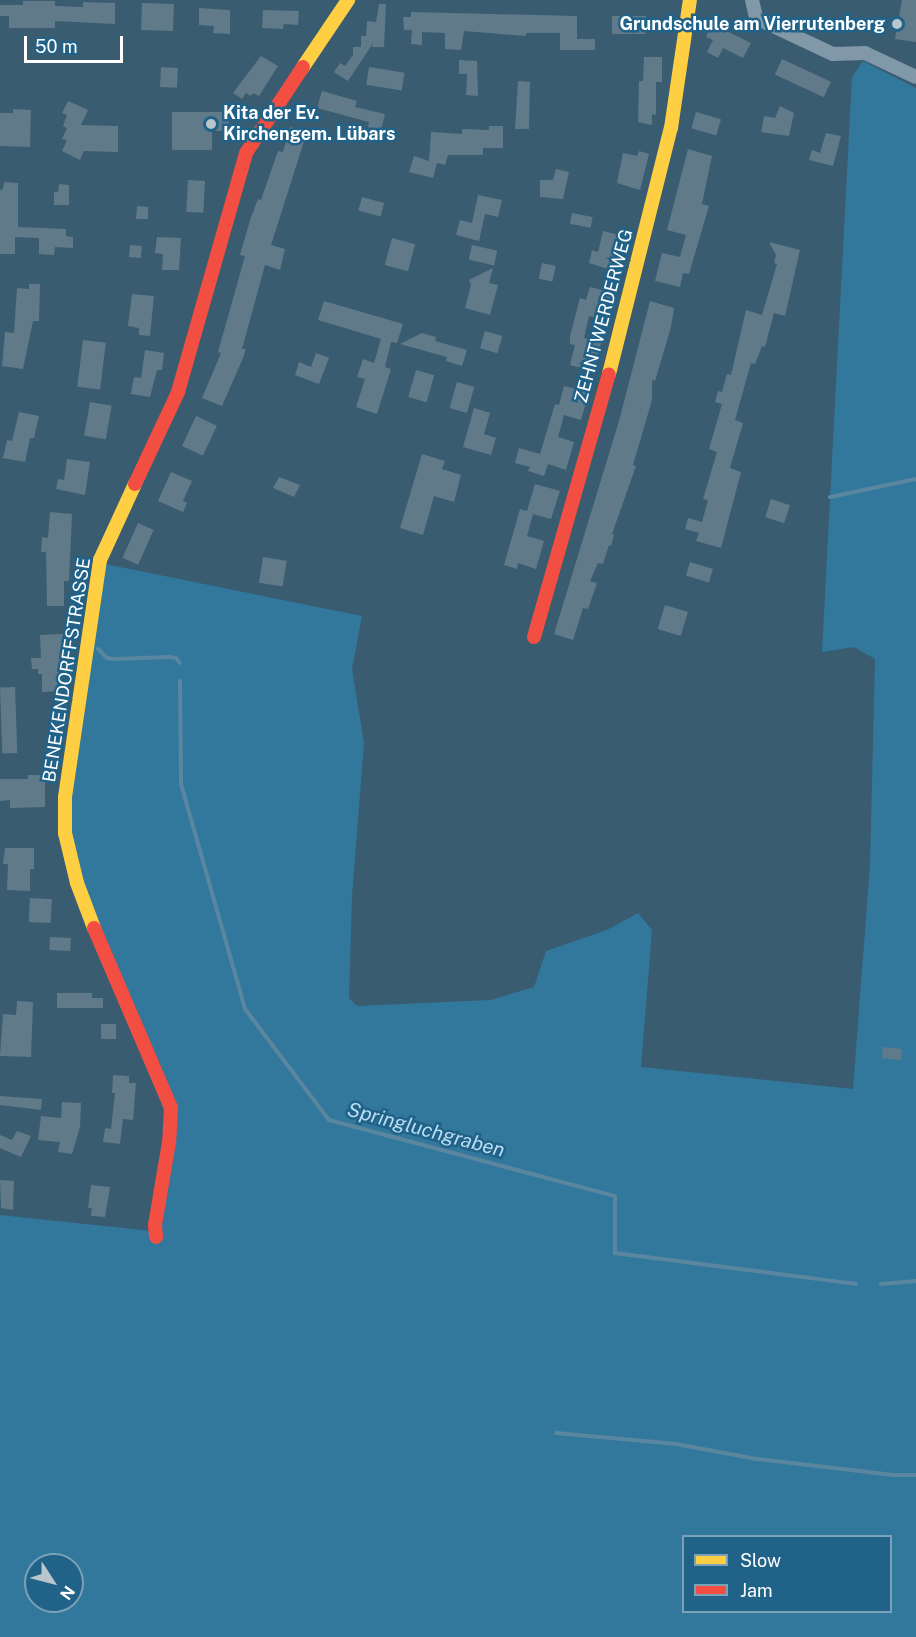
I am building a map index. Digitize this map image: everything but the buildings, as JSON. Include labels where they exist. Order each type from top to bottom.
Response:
[{"type":"street","name":"BENEKENDORFFSTRASSE","points":[[156,1237],[155,1225],[169,1142],[171,1108],[93,929],[77,883],[66,833],[64,797],[82,673],[100,560],[178,392],[246,153],[348,0]]},
{"type":"street","name":"ZEHNTWERDERWEG","points":[[534,637],[553,563],[608,379],[671,128],[690,0]]},
{"type":"street","points":[[752,0],[756,18],[833,54],[865,53],[916,77]]},
{"type":"shaded area","points":[[863,61],[916,88],[916,1637],[0,1637],[0,1215],[161,1232],[174,1139],[82,881],[70,835],[70,798],[105,564],[362,616],[352,669],[364,743],[352,896],[349,998],[357,1006],[491,1000],[534,987],[546,951],[607,930],[638,913],[652,930],[641,1067],[853,1089],[870,865],[875,659],[854,647],[822,652],[852,77]]},
{"type":"waterway","points":[[830,497],[916,479]]},
{"type":"waterway","name":"Springluchgraben","points":[[98,649],[107,658],[169,657],[176,658],[180,663]]},
{"type":"waterway","name":"Springluchgraben","points":[[180,681],[181,784],[245,1009],[329,1120],[615,1196],[615,1253],[856,1284]]},
{"type":"waterway","name":"Springluchgraben","points":[[881,1284],[916,1281]]},
{"type":"waterway","points":[[556,1433],[676,1444],[757,1459],[893,1475],[916,1475]]},
{"type":"traffic: slow","points":[[303,67],[348,0]]},
{"type":"traffic: slow","points":[[609,374],[671,128],[690,0]]},
{"type":"traffic: slow","points":[[94,928],[77,883],[65,833],[65,797],[100,560],[135,484]]},
{"type":"traffic: jam","points":[[135,484],[178,392],[246,153],[303,67]]},
{"type":"traffic: jam","points":[[534,637],[609,374]]},
{"type":"traffic: jam","points":[[94,928],[171,1108],[169,1142],[155,1225],[156,1237]]},
{"type":"place","name":"Grundschule am Vierrutenberg","points":[[897,24]]},
{"type":"place","name":"Kita der Ev. Kirchengem. Lübars","points":[[211,124]]}]
